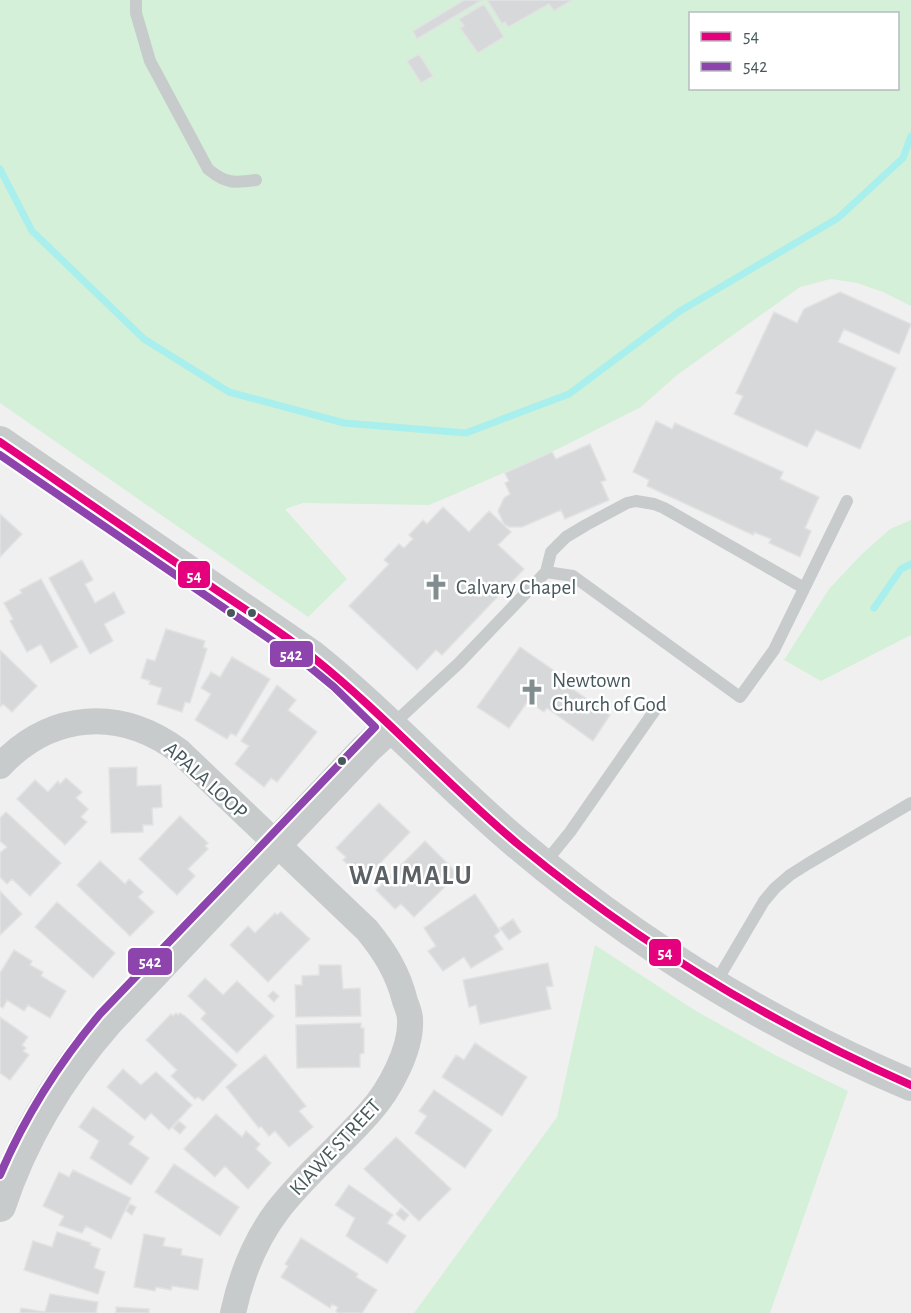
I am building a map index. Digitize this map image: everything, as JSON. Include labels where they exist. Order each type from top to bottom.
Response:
[{"type":"street","points":[[0,442],[312,656],[341,679],[467,800],[543,865],[627,928],[714,986],[797,1032],[911,1085]]},
{"type":"street","name":"APALA LOOP","points":[[0,766],[26,743],[58,726],[94,721],[124,725],[163,740],[179,752],[276,844]]},
{"type":"street","points":[[0,1206],[17,1160],[32,1129],[47,1102],[79,1056],[108,1021],[366,749],[390,727]]},
{"type":"street","name":"KIAWE STREET","points":[[233,1313],[243,1274],[269,1223],[291,1194],[369,1113],[390,1083],[406,1045],[410,1019],[402,989],[383,950],[367,930],[276,844]]},
{"type":"lane","points":[[136,0],[136,13],[150,61],[208,169],[220,179],[235,183],[256,180]]},
{"type":"lane","points":[[390,727],[459,663],[546,572],[551,552],[566,537],[627,503],[636,501],[664,508],[804,588]]},
{"type":"lane","points":[[546,572],[573,576],[740,697],[774,650],[847,501]]},
{"type":"lane","points":[[543,865],[570,832],[655,710]]},
{"type":"lane","points":[[714,986],[764,901],[775,888],[809,863],[911,803]]},
{"type":"green space","points":[[0,0],[911,0],[911,306],[883,292],[857,283],[831,279],[800,287],[677,375],[641,407],[560,448],[455,494],[429,505],[303,503],[285,509],[347,579],[308,617],[0,403]]},
{"type":"green space","points":[[911,520],[911,635],[821,681],[784,660],[829,589],[890,529]]},
{"type":"green space","points":[[595,945],[696,1011],[775,1055],[848,1091],[770,1313],[414,1313],[557,1117]]},
{"type":"building","points":[[464,0],[482,0],[417,39],[413,31]]},
{"type":"building","points":[[487,0],[572,0],[554,11],[549,4],[508,27],[505,22],[502,24]]},
{"type":"building","points":[[484,4],[504,37],[478,53],[460,28],[464,26],[459,19]]},
{"type":"building","points":[[419,54],[433,76],[421,83],[407,61]]},
{"type":"building","points":[[840,292],[911,324],[899,354],[844,329],[838,342],[896,368],[860,449],[816,430],[807,447],[734,414],[743,396],[736,393],[774,312],[797,323],[804,309]]},
{"type":"building","points":[[656,421],[672,429],[675,423],[783,472],[780,479],[819,497],[805,528],[811,531],[800,557],[769,543],[771,539],[754,532],[753,535],[647,486],[649,480],[633,472]]},
{"type":"building","points":[[590,444],[606,480],[601,482],[609,500],[565,519],[561,510],[522,527],[509,527],[504,524],[498,511],[504,498],[510,494],[505,483],[509,481],[505,473],[552,452],[556,459]]},
{"type":"building","name":"Calvary Chapel","points":[[443,507],[469,532],[489,511],[511,532],[498,545],[524,569],[442,655],[436,650],[417,670],[349,606],[389,564],[384,560],[399,544],[404,548],[413,539],[409,535],[423,520],[427,524]]},
{"type":"building","points":[[0,514],[22,534],[0,557]]},
{"type":"building","points":[[82,560],[93,580],[85,584],[95,603],[114,592],[125,613],[104,624],[113,641],[90,654],[49,578]]},
{"type":"building","points":[[41,579],[78,647],[51,663],[41,644],[27,652],[10,621],[13,619],[4,603],[22,593],[20,590]]},
{"type":"building","points":[[166,629],[205,641],[203,647],[207,649],[190,703],[185,702],[182,712],[157,704],[162,688],[149,684],[150,681],[141,678],[147,659],[155,661]]},
{"type":"building","name":"Newtown Church of God","points":[[520,647],[566,679],[564,683],[610,715],[593,741],[547,708],[544,712],[528,701],[509,728],[477,707]]},
{"type":"building","points":[[0,650],[37,686],[12,712],[3,704],[0,707]]},
{"type":"building","points":[[232,657],[270,679],[236,736],[231,733],[227,739],[195,720],[211,694],[201,688],[211,672],[220,677]]},
{"type":"building","points":[[277,685],[296,700],[288,710],[317,732],[277,782],[271,778],[264,787],[235,764],[249,746],[241,741]]},
{"type":"building","points":[[137,767],[137,786],[161,785],[162,807],[152,808],[153,825],[143,825],[143,832],[111,833],[109,768]]},
{"type":"building","points":[[66,778],[82,792],[76,798],[88,809],[81,817],[87,822],[65,845],[17,799],[35,780],[48,792],[58,781],[60,784]]},
{"type":"building","points":[[379,803],[410,832],[364,880],[343,860],[346,857],[336,848]]},
{"type":"building","points":[[6,812],[61,863],[30,896],[12,879],[7,884],[0,877],[0,853],[7,847],[0,841],[0,818]]},
{"type":"building","points":[[180,816],[208,843],[205,846],[208,849],[188,869],[195,876],[177,895],[139,859]]},
{"type":"building","points":[[425,841],[458,874],[414,917],[401,904],[395,909],[376,890]]},
{"type":"building","points":[[100,861],[125,884],[129,879],[143,892],[138,897],[154,912],[130,936],[77,885]]},
{"type":"building","points":[[0,891],[22,914],[0,935]]},
{"type":"building","points":[[475,894],[500,931],[494,936],[503,949],[471,968],[464,957],[443,971],[428,951],[436,946],[424,928]]},
{"type":"building","points":[[57,902],[115,953],[93,978],[35,927]]},
{"type":"building","points":[[281,912],[310,939],[268,982],[230,945],[248,926],[255,933],[275,913],[277,915]]},
{"type":"building","points":[[513,919],[521,932],[509,940],[500,928]]},
{"type":"building","points":[[14,950],[32,961],[30,965],[43,972],[41,976],[66,991],[50,1018],[28,1005],[24,1011],[7,1000],[3,1008],[0,1006],[0,973]]},
{"type":"building","points":[[548,963],[553,986],[546,987],[551,1009],[480,1024],[476,1005],[469,1007],[463,980]]},
{"type":"building","points":[[319,965],[341,965],[343,989],[360,988],[361,1016],[296,1017],[295,985],[302,985],[302,976],[319,975]]},
{"type":"building","points":[[205,978],[223,995],[237,981],[274,1016],[237,1053],[201,1019],[206,1013],[188,996]]},
{"type":"building","points":[[273,991],[279,996],[274,1002],[268,996]]},
{"type":"building","points":[[176,1013],[185,1016],[237,1065],[203,1101],[198,1097],[195,1099],[171,1076],[177,1070],[146,1040],[171,1014],[173,1016]]},
{"type":"building","points":[[0,1017],[28,1037],[22,1045],[26,1048],[23,1051],[29,1055],[10,1080],[0,1073]]},
{"type":"building","points":[[361,1023],[361,1028],[364,1028],[364,1053],[360,1054],[360,1067],[297,1068],[296,1025]]},
{"type":"building","points":[[475,1043],[527,1077],[502,1116],[442,1077],[456,1055],[464,1060]]},
{"type":"building","points":[[265,1055],[306,1106],[299,1111],[313,1127],[289,1147],[275,1131],[269,1136],[261,1126],[259,1128],[226,1087]]},
{"type":"building","points":[[123,1069],[141,1085],[156,1072],[192,1105],[169,1130],[151,1113],[145,1120],[107,1087]]},
{"type":"building","points":[[434,1090],[492,1130],[465,1168],[415,1133],[427,1116],[419,1111]]},
{"type":"building","points":[[93,1107],[134,1137],[129,1144],[149,1158],[131,1185],[90,1158],[99,1141],[79,1127]]},
{"type":"building","points":[[216,1114],[242,1137],[246,1131],[260,1144],[256,1149],[271,1163],[248,1189],[225,1166],[215,1177],[184,1149]]},
{"type":"building","points":[[179,1121],[186,1127],[180,1134],[173,1128]]},
{"type":"building","points":[[396,1137],[451,1189],[419,1221],[364,1169]]},
{"type":"building","points":[[174,1164],[239,1207],[220,1236],[155,1192]]},
{"type":"building","points":[[73,1170],[131,1198],[111,1239],[86,1226],[82,1233],[59,1225],[64,1216],[43,1206],[59,1172],[69,1177]]},
{"type":"building","points":[[349,1185],[393,1215],[387,1223],[406,1236],[387,1263],[346,1236],[355,1218],[335,1205]]},
{"type":"building","points":[[130,1204],[136,1207],[132,1215],[126,1211]]},
{"type":"building","points":[[401,1208],[409,1215],[404,1221],[396,1214]]},
{"type":"building","points":[[57,1232],[91,1243],[90,1245],[100,1249],[94,1268],[105,1272],[98,1294],[24,1270],[33,1241],[52,1247]]},
{"type":"building","points":[[144,1234],[165,1238],[163,1246],[182,1249],[181,1255],[203,1259],[198,1290],[172,1286],[171,1290],[156,1287],[155,1291],[134,1287]]},
{"type":"building","points":[[301,1238],[358,1274],[356,1277],[377,1290],[362,1313],[338,1313],[336,1311],[338,1307],[332,1304],[330,1308],[281,1277],[288,1266],[285,1264]]},
{"type":"building","points":[[50,1294],[98,1302],[96,1313],[20,1313],[21,1308],[45,1312]]},
{"type":"building","points":[[116,1307],[149,1309],[149,1313],[116,1313]]},
{"type":"waterway","points":[[0,169],[32,231],[144,339],[229,392],[344,423],[466,433],[569,394],[680,311],[838,218],[903,158],[911,136]]},
{"type":"waterway","points":[[874,608],[901,569],[911,564]]},
{"type":"transit line","name":"54","points":[[0,442],[302,649],[342,681],[519,845],[611,916],[658,948],[756,1008],[858,1061],[911,1085]]},
{"type":"transit line","name":"542","points":[[0,455],[306,664],[334,687],[375,727],[100,1014],[44,1091],[20,1132],[0,1175]]},
{"type":"place","name":"Calvary Chapel","points":[[436,587]]},
{"type":"place","name":"Newtown Church of God","points":[[532,692]]},
{"type":"district","name":"WAIMALU","points":[[411,875]]}]
